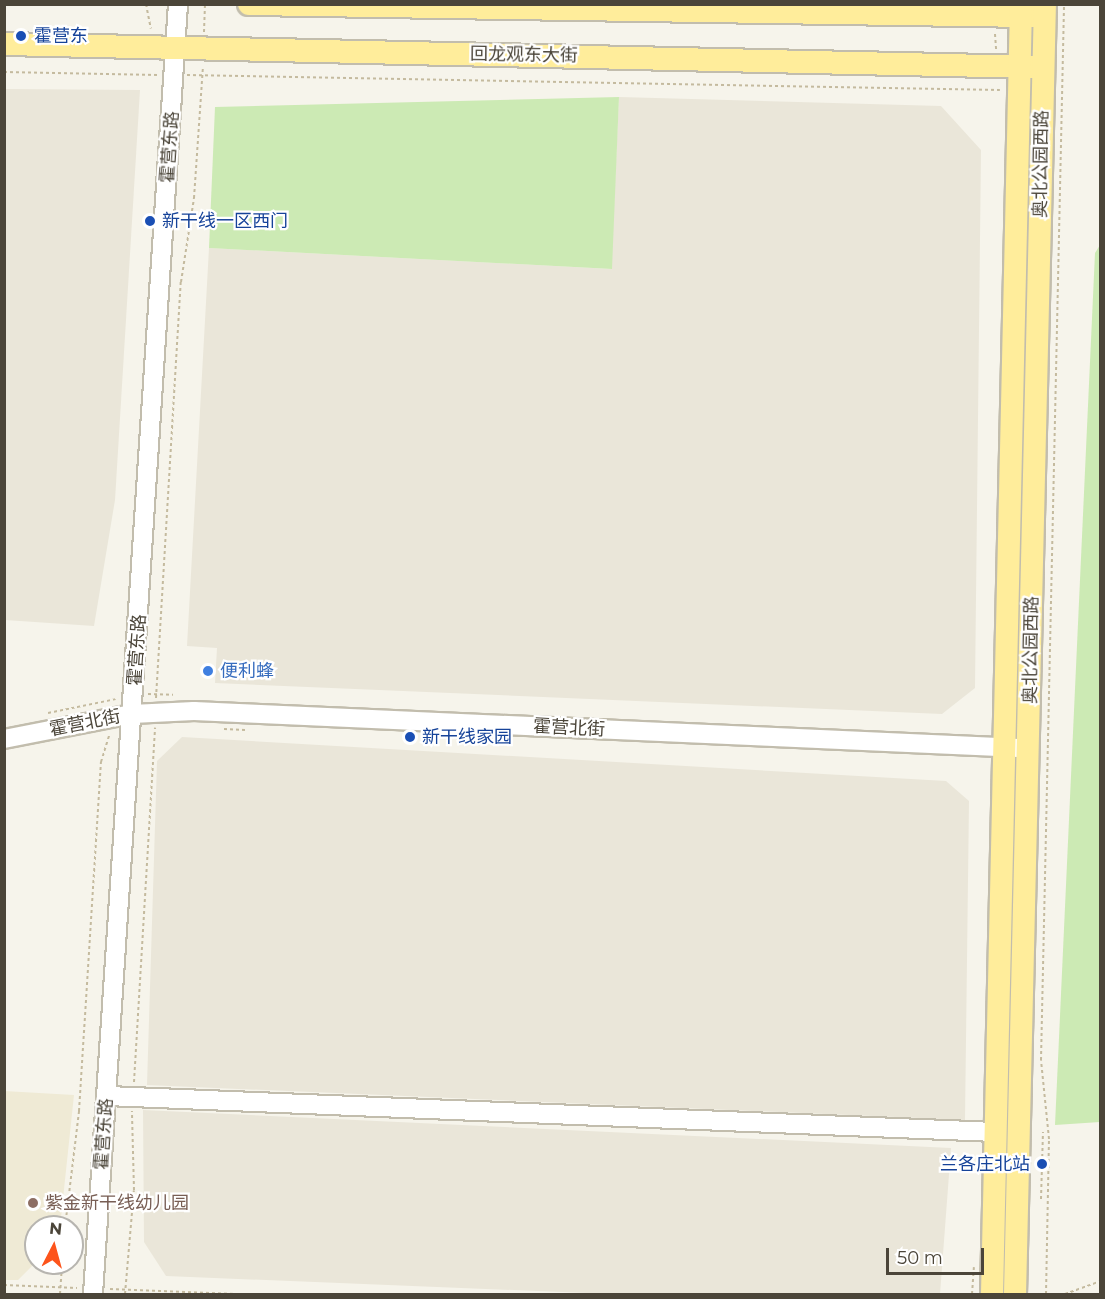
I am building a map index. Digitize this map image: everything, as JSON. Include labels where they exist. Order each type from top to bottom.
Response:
[{"type":"main road","points":[[249,4],[1045,10]]},
{"type":"main road","name":"奥北公园西路","points":[[979,1294],[997,1132],[1021,10]]},
{"type":"main road","name":"奥北公园西路","points":[[1015,1294],[1045,10]]},
{"type":"main road","name":"回龙观东大街","points":[[4,44],[1043,67]]},
{"type":"street","name":"霍营东路","points":[[93,1294],[177,47],[178,4]]},
{"type":"street","name":"霍营北街","points":[[4,739],[132,714],[194,711],[1029,748]]},
{"type":"street","points":[[107,1096],[997,1132]]},
{"type":"path","points":[[1046,1294],[1049,1139],[1041,1060],[1064,4]]},
{"type":"path","points":[[4,72],[106,74]]},
{"type":"path","points":[[247,76],[940,89]]},
{"type":"path","points":[[158,674],[181,282],[194,198],[200,108]]},
{"type":"path","points":[[125,1294],[134,1190],[133,1097],[153,748]]},
{"type":"path","points":[[66,1215],[79,1111],[102,754]]},
{"type":"path","points":[[1041,1199],[1043,1132]]},
{"type":"path","points":[[60,1294],[61,1275]]},
{"type":"path","points":[[1065,1294],[1101,1281]]},
{"type":"path","points":[[4,1285],[38,1286]]},
{"type":"path","points":[[152,1291],[236,1294]]},
{"type":"shaded area","points":[[4,89],[140,90],[115,500],[94,626],[5,620]]},
{"type":"shaded area","points":[[619,97],[941,106],[981,150],[975,688],[942,714],[215,683],[217,648],[187,646],[209,248],[611,269]]},
{"type":"shaded area","points":[[182,737],[946,781],[969,801],[965,1120],[147,1085],[157,761]]},
{"type":"shaded area","name":"紫金新干线幼儿园","points":[[4,1091],[74,1095],[61,1215],[24,1215],[24,1274],[18,1280],[5,1280]]},
{"type":"shaded area","points":[[143,1110],[951,1148],[940,1294],[611,1294],[166,1276],[144,1242]]},
{"type":"green space","points":[[619,97],[612,269],[209,248],[215,107]]},
{"type":"green space","points":[[1100,245],[1100,1122],[1055,1125],[1095,253]]},
{"type":"place","name":"霍营东","points":[[21,36]]},
{"type":"place","name":"新干线一区西门","points":[[150,221]]},
{"type":"place","name":"便利蜂","points":[[208,671]]},
{"type":"place","name":"新干线家园","points":[[410,737]]},
{"type":"place","name":"兰各庄北站","points":[[1042,1164]]},
{"type":"place","name":"紫金新干线幼儿园","points":[[33,1203]]}]
